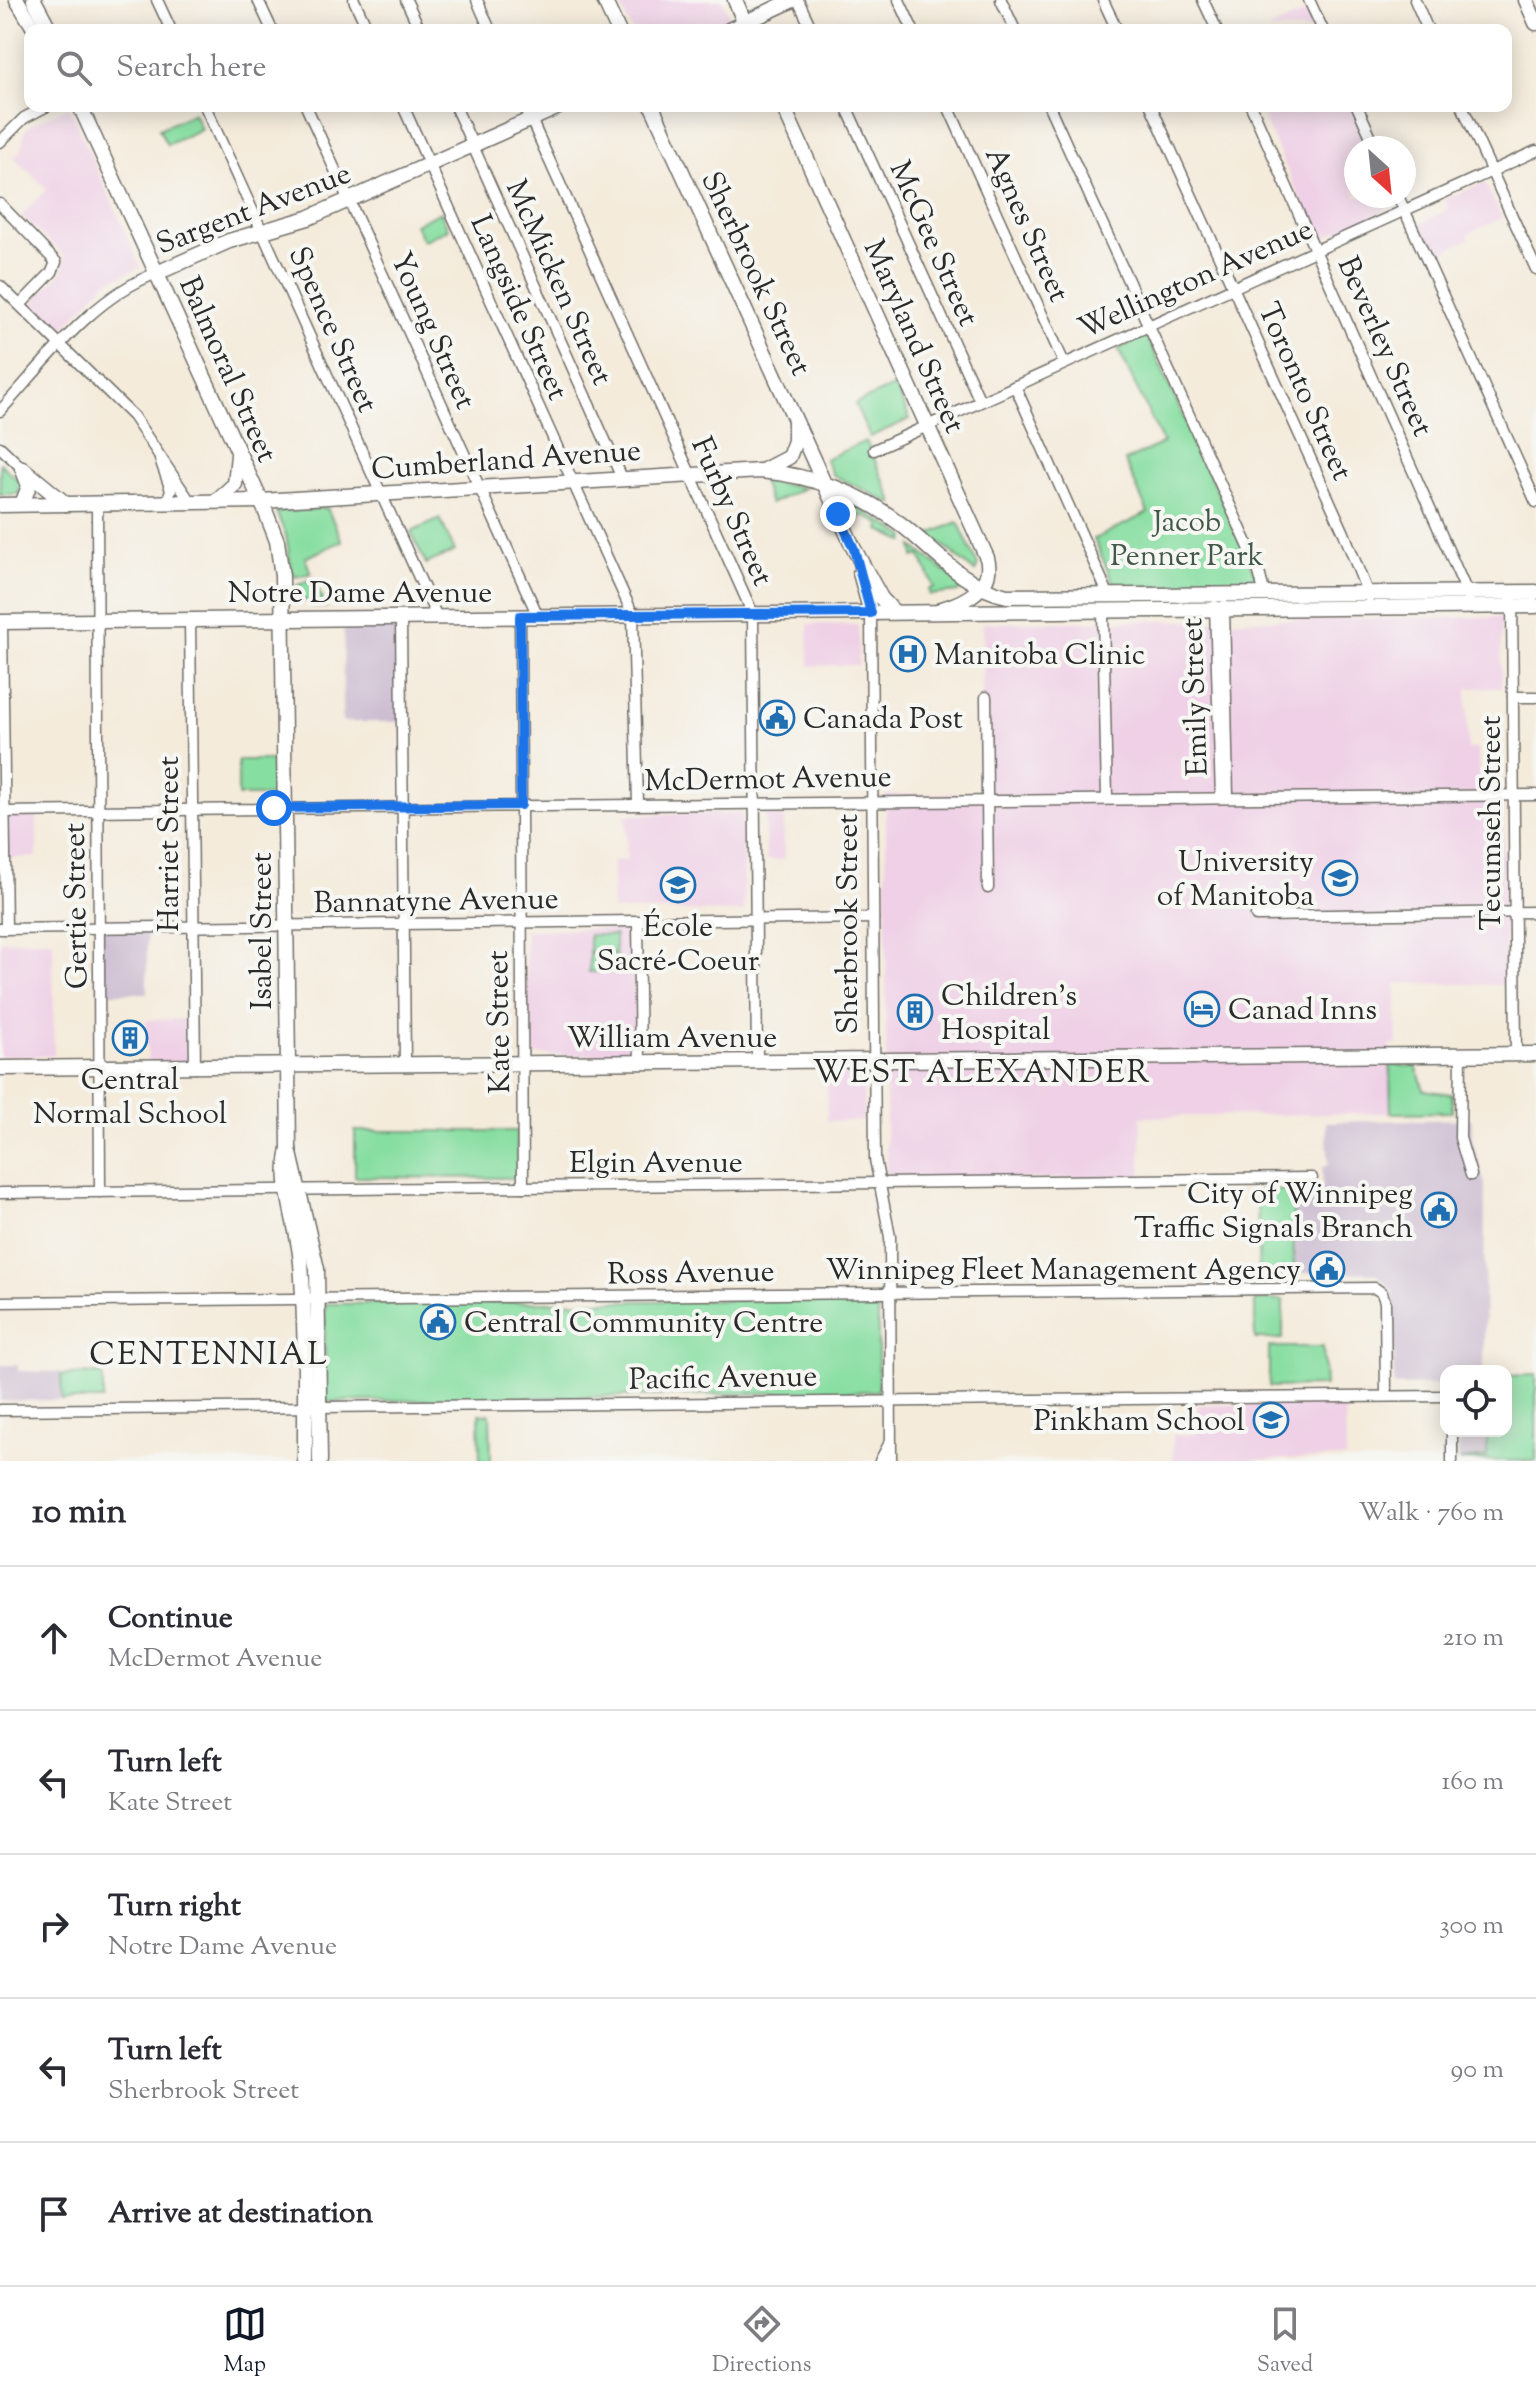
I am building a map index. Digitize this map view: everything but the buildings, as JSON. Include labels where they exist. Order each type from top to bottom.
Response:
[{"type":"main road","points":[[17,0],[31,24]]},
{"type":"main road","points":[[34,0],[47,24]]},
{"type":"main road","points":[[604,0],[615,24]]},
{"type":"main road","points":[[735,0],[746,24]]},
{"type":"main road","points":[[751,24],[796,0]]},
{"type":"main road","points":[[1526,0],[1536,23]]},
{"type":"main road","name":"Balmoral Street","points":[[83,112],[261,501],[279,548],[283,618]]},
{"type":"main road","name":"Sherbrook Street","points":[[655,112],[854,549],[881,598],[894,612]]},
{"type":"main road","name":"Maryland Street","points":[[786,112],[987,558],[988,575],[980,588]]},
{"type":"main road","name":"Sargent Avenue","points":[[157,273],[207,250],[262,230],[308,218],[473,145],[528,113]]},
{"type":"main road","points":[[760,471],[789,457],[795,441],[795,419]]},
{"type":"main road","points":[[216,501],[235,484],[238,451]]},
{"type":"main road","points":[[22,468],[29,486],[22,504]]},
{"type":"main road","points":[[22,468],[66,504]]},
{"type":"main road","name":"Cumberland Avenue","points":[[0,505],[261,501],[760,471],[824,484],[886,513],[980,588]]},
{"type":"main road","name":"Sherbrook Street","points":[[854,549],[871,613]]},
{"type":"main road","points":[[934,612],[963,602],[980,588]]},
{"type":"main road","name":"Notre Dame Avenue","points":[[980,588],[1018,597],[1109,596],[1370,609],[1469,608],[1536,592]]},
{"type":"main road","name":"Notre Dame Avenue","points":[[1,622],[1103,612],[1220,603],[1265,595],[1369,592],[1469,591],[1536,606]]},
{"type":"main road","name":"Isabel Street","points":[[283,618],[289,1148],[299,1246],[310,1301],[312,1407],[320,1461]]},
{"type":"main road","name":"William Avenue","points":[[0,1068],[1536,1054]]},
{"type":"main road","name":"Isabel Street","points":[[305,1461],[312,1407]]},
{"type":"street","points":[[157,0],[168,24]]},
{"type":"street","points":[[258,0],[269,24]]},
{"type":"street","points":[[354,0],[365,24]]},
{"type":"street","points":[[406,0],[417,24]]},
{"type":"street","points":[[477,0],[487,24]]},
{"type":"street","points":[[796,0],[809,24]]},
{"type":"street","points":[[899,0],[910,24]]},
{"type":"street","points":[[1001,0],[1012,24]]},
{"type":"street","points":[[1103,0],[1114,24]]},
{"type":"street","points":[[1203,0],[1214,24]]},
{"type":"street","points":[[1309,0],[1320,24]]},
{"type":"street","points":[[1415,0],[1425,24]]},
{"type":"street","points":[[0,142],[24,118],[36,112]]},
{"type":"street","name":"Spence Street","points":[[208,112],[437,617]]},
{"type":"street","name":"Young Street","points":[[309,112],[538,616]]},
{"type":"street","name":"Langside Street","points":[[406,112],[633,615]]},
{"type":"street","name":"McMicken Street","points":[[458,112],[622,478]]},
{"type":"street","name":"McGee Street","points":[[849,112],[980,401]]},
{"type":"street","name":"Agnes Street","points":[[951,112],[1064,363]]},
{"type":"street","points":[[1052,112],[1257,565],[1265,595]]},
{"type":"street","name":"Toronto Street","points":[[1154,112],[1369,592],[1370,609]]},
{"type":"street","name":"Beverley Street","points":[[1254,112],[1469,591],[1469,608]]},
{"type":"street","points":[[1360,112],[1371,136]]},
{"type":"street","points":[[1465,112],[1536,269]]},
{"type":"street","name":"Furby Street","points":[[528,113],[753,614],[757,1063]]},
{"type":"street","name":"Wellington Avenue","points":[[874,450],[1536,151]]},
{"type":"street","points":[[0,204],[56,262],[52,272],[20,305]]},
{"type":"street","points":[[1403,208],[1536,502]]},
{"type":"street","name":"Sargent Avenue","points":[[0,411],[116,292],[157,273]]},
{"type":"street","points":[[0,286],[140,423],[191,503]]},
{"type":"street","points":[[1015,386],[1109,596]]},
{"type":"street","points":[[0,447],[22,468]]},
{"type":"street","points":[[160,457],[171,490],[166,504]]},
{"type":"street","name":"Gertie Street","points":[[97,505],[100,1192]]},
{"type":"street","name":"Tecumseh Street","points":[[1512,599],[1516,1054]]},
{"type":"street","name":"Emily Street","points":[[1220,603],[1225,797]]},
{"type":"street","points":[[1103,612],[1107,798]]},
{"type":"street","name":"Sherbrook Street","points":[[871,613],[875,1159],[890,1237],[891,1461]]},
{"type":"street","points":[[633,615],[638,804]]},
{"type":"street","name":"Kate Street","points":[[520,616],[523,1187]]},
{"type":"street","points":[[401,618],[405,1065]]},
{"type":"street","name":"Harriet Street","points":[[190,619],[195,1068]]},
{"type":"street","points":[[1,622],[3,929]]},
{"type":"street","points":[[986,697],[988,888]]},
{"type":"street","points":[[1513,697],[1536,697]]},
{"type":"street","name":"McDermot Avenue","points":[[2,812],[1536,795]]},
{"type":"street","points":[[1256,916],[1536,912]]},
{"type":"street","name":"Bannatyne Avenue","points":[[3,929],[873,918]]},
{"type":"street","points":[[638,922],[640,1063]]},
{"type":"street","points":[[1461,1054],[1460,1138],[1471,1175]]},
{"type":"street","name":"Elgin Avenue","points":[[0,1193],[1312,1178]]},
{"type":"street","name":"Ross Avenue","points":[[0,1302],[1362,1288],[1381,1291],[1385,1302],[1386,1394]]},
{"type":"street","name":"Pacific Avenue","points":[[0,1410],[1440,1396]]},
{"type":"street","points":[[1452,1437],[1452,1461]]},
{"type":"street","name":"Sherbrook Street","points":[[880,1461],[889,1444]]},
{"type":"shaded area","points":[[618,0],[722,0],[730,18],[716,24],[629,24]]},
{"type":"shaded area","points":[[1308,11],[1314,24],[1280,24]]},
{"type":"shaded area","points":[[58,112],[71,112],[141,267],[106,282],[62,330],[33,303],[64,270],[64,255],[21,216],[47,189],[14,157],[22,149],[25,131]]},
{"type":"shaded area","points":[[1261,112],[1354,112],[1365,136],[1344,136],[1344,208],[1387,208],[1319,240]]},
{"type":"shaded area","points":[[1485,183],[1502,218],[1468,234],[1469,239],[1434,256],[1419,224],[1449,209],[1445,199]]},
{"type":"shaded area","points":[[1501,617],[1501,688],[1467,688],[1468,749],[1478,749],[1479,795],[1502,795],[1506,985],[1396,983],[1397,1044],[1390,1045],[1391,1113],[1141,1117],[1141,1177],[899,1181],[886,1174],[886,795],[982,793],[983,623]]},
{"type":"shaded area","points":[[808,624],[858,625],[859,665],[809,666]]},
{"type":"shaded area","points":[[344,627],[401,628],[403,722],[342,722]]},
{"type":"shaded area","points":[[4,812],[37,812],[37,857],[4,858]]},
{"type":"shaded area","name":"École Sacré-Coeur","points":[[742,814],[744,912],[612,910],[613,861],[627,860],[626,815]]},
{"type":"shaded area","points":[[765,814],[784,814],[784,860],[766,860]]},
{"type":"shaded area","points":[[147,928],[147,993],[100,993],[100,929]]},
{"type":"shaded area","points":[[634,929],[635,1055],[527,1055],[526,930]]},
{"type":"shaded area","points":[[53,940],[54,1056],[0,1056],[0,941]]},
{"type":"shaded area","points":[[194,1019],[195,1068],[148,1067],[146,1020]]},
{"type":"shaded area","points":[[827,1072],[863,1073],[864,1121],[827,1121]]},
{"type":"shaded area","points":[[1472,1119],[1472,1140],[1485,1184],[1484,1365],[1440,1365],[1440,1385],[1394,1386],[1393,1291],[1375,1273],[1295,1273],[1294,1190],[1322,1188],[1323,1166],[1329,1165],[1326,1122]]},
{"type":"shaded area","points":[[0,1365],[18,1365],[18,1371],[61,1372],[62,1400],[0,1401]]},
{"type":"shaded area","name":"Pinkham School","points":[[1345,1404],[1346,1458],[1173,1461],[1173,1435],[1197,1434],[1198,1405]]},
{"type":"shaded area","points":[[1460,1437],[1512,1437],[1536,1461],[1458,1461]]},
{"type":"green space","points":[[194,113],[201,129],[167,145],[159,129]]},
{"type":"green space","points":[[441,212],[448,229],[423,241],[415,224]]},
{"type":"green space","name":"Jacob Penner Park","points":[[1147,336],[1258,585],[1115,587],[1094,539],[1148,513],[1125,461],[1163,443],[1118,349]]},
{"type":"green space","points":[[895,386],[910,419],[870,437],[855,404]]},
{"type":"green space","points":[[866,441],[893,504],[833,475],[825,459]]},
{"type":"green space","points":[[0,463],[21,483],[18,494],[0,494]]},
{"type":"green space","points":[[762,481],[804,488],[770,504]]},
{"type":"green space","points":[[854,504],[906,537],[905,542],[880,530],[881,525],[864,515],[853,521],[846,505]]},
{"type":"green space","points":[[327,508],[342,541],[305,558],[311,573],[296,577],[292,573],[286,535],[276,512]]},
{"type":"green space","points":[[440,519],[455,551],[426,564],[411,532]]},
{"type":"green space","points":[[958,522],[978,565],[975,572],[930,534]]},
{"type":"green space","points":[[913,546],[963,586],[958,592],[930,595],[928,590],[934,587],[920,555],[914,557]]},
{"type":"green space","points":[[313,578],[326,607],[315,606],[296,595],[296,586]]},
{"type":"green space","points":[[238,760],[272,760],[272,796],[238,796]]},
{"type":"green space","points":[[589,935],[615,935],[615,953],[589,953]]},
{"type":"green space","points":[[589,954],[616,954],[616,972],[589,972]]},
{"type":"green space","points":[[1390,1066],[1416,1066],[1424,1090],[1452,1094],[1452,1112],[1391,1113]]},
{"type":"green space","points":[[355,1131],[517,1131],[517,1178],[355,1177]]},
{"type":"green space","points":[[1293,1190],[1294,1277],[1259,1278],[1257,1191]]},
{"type":"green space","points":[[878,1299],[878,1391],[325,1402],[325,1304]]},
{"type":"green space","points":[[1255,1300],[1283,1300],[1283,1339],[1255,1339]]},
{"type":"green space","points":[[1269,1347],[1323,1347],[1325,1386],[1269,1387]]},
{"type":"green space","points":[[103,1374],[103,1400],[62,1400],[61,1375]]},
{"type":"green space","points":[[1536,1375],[1536,1461],[1459,1460],[1487,1457],[1487,1437],[1512,1437],[1512,1376]]},
{"type":"green space","points":[[479,1414],[490,1414],[491,1461],[480,1461]]},
{"type":"place","name":"Manitoba Clinic","points":[[908,654]]},
{"type":"place","name":"Canada Post","points":[[777,718]]},
{"type":"place","name":"University of Manitoba","points":[[1340,878]]},
{"type":"place","name":"École Sacré-Coeur","points":[[678,885]]},
{"type":"place","name":"Canad Inns","points":[[1202,1009]]},
{"type":"place","name":"Children's Hospital","points":[[915,1012]]},
{"type":"place","name":"Central Normal School","points":[[130,1038]]},
{"type":"place","name":"City of Winnipeg Traffic Signals Branch","points":[[1439,1210]]},
{"type":"place","name":"Winnipeg Fleet Management Agency","points":[[1327,1269]]},
{"type":"place","name":"Central Community Centre","points":[[438,1322]]},
{"type":"place","name":"Pinkham School","points":[[1271,1420]]},
{"type":"district","name":"WEST ALEXANDER","points":[[982,1071]]},
{"type":"district","name":"CENTENNIAL","points":[[209,1353]]},
{"type":"route","points":[[274,808],[521,805],[520,616],[871,613],[854,549],[838,514]]}]
